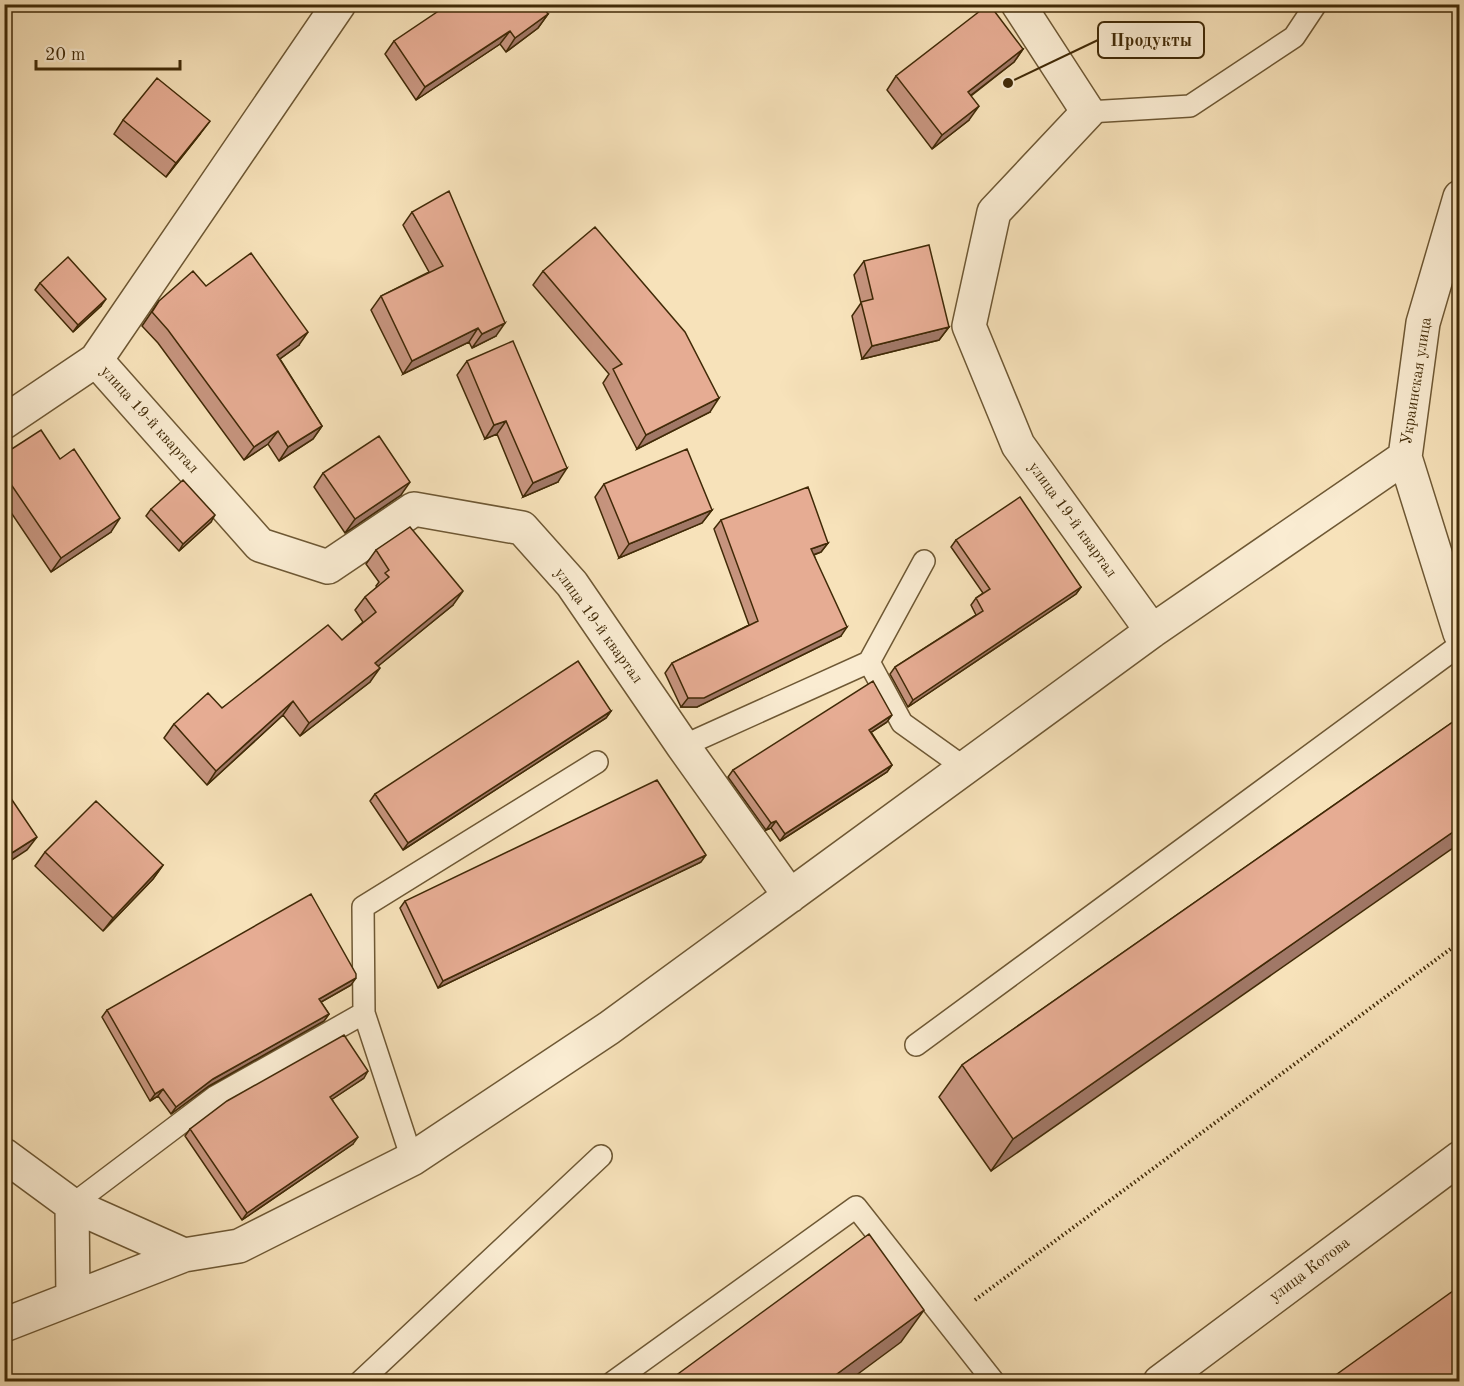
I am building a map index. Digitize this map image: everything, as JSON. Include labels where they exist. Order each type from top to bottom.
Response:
[{"type":"street","name":"улица 19-й квартал","points":[[4,422],[96,360],[339,4]]},
{"type":"street","points":[[1017,4],[1088,112]]},
{"type":"street","name":"улица 19-й квартал","points":[[1088,112],[994,212],[969,326],[1017,445],[1152,631]]},
{"type":"street","name":"Украинская улица","points":[[1460,197],[1424,323],[1405,457],[1460,633]]},
{"type":"street","name":"улица 19-й квартал","points":[[96,360],[260,545],[328,567],[414,509],[522,528],[572,585],[790,896]]},
{"type":"street","points":[[4,1325],[184,1255],[239,1246],[412,1159],[609,1028],[1152,631],[1405,457]]},
{"type":"street","points":[[4,1155],[72,1205],[184,1255]]},
{"type":"street","name":"улица Котова","points":[[1176,1377],[1460,1158]]},
{"type":"street","points":[[72,1205],[73,1298]]},
{"type":"lane","points":[[1088,112],[1190,106],[1294,37],[1316,4]]},
{"type":"lane","points":[[683,746],[869,662],[924,561]]},
{"type":"lane","points":[[916,1045],[1460,645]]},
{"type":"lane","points":[[869,662],[902,723],[966,768]]},
{"type":"lane","points":[[412,1159],[364,1013],[363,907],[597,762]]},
{"type":"lane","points":[[72,1205],[215,1097],[364,1013]]},
{"type":"lane","points":[[360,1382],[601,1156]]},
{"type":"lane","points":[[613,1382],[856,1207],[994,1382]]},
{"type":"path","points":[[946,1321],[1460,942]]},
{"type":"building","points":[[449,4],[541,4],[548,14],[515,38],[510,31],[425,87],[394,41]]},
{"type":"building","points":[[989,4],[1023,49],[968,92],[979,106],[942,135],[896,76]]},
{"type":"building","points":[[157,78],[210,121],[176,163],[123,120]]},
{"type":"building","points":[[449,191],[505,323],[482,334],[478,328],[412,361],[381,296],[443,266],[412,212]]},
{"type":"building","points":[[595,227],[685,332],[719,398],[646,435],[613,369],[622,364],[543,271]]},
{"type":"building","points":[[929,245],[949,327],[872,346],[861,302],[873,299],[864,261]]},
{"type":"building","points":[[251,253],[308,332],[277,355],[322,426],[288,447],[278,431],[254,447],[168,330],[152,312],[159,301],[193,271],[206,286]]},
{"type":"building","points":[[68,257],[106,299],[78,325],[40,283]]},
{"type":"building","points":[[513,341],[567,468],[533,483],[506,421],[494,425],[467,361]]},
{"type":"building","points":[[41,430],[60,459],[74,449],[120,518],[61,558],[4,474],[4,454]]},
{"type":"building","points":[[379,436],[410,482],[355,519],[323,473]]},
{"type":"building","points":[[687,449],[712,510],[629,544],[604,484]]},
{"type":"building","points":[[183,480],[215,515],[183,544],[151,509]]},
{"type":"building","points":[[808,487],[828,543],[811,549],[847,627],[704,698],[688,698],[672,663],[758,621],[721,520]]},
{"type":"building","points":[[1020,497],[1081,587],[913,700],[895,667],[983,611],[976,598],[990,589],[956,540]]},
{"type":"building","points":[[410,527],[463,591],[375,663],[380,668],[309,723],[293,701],[216,771],[174,724],[208,693],[222,708],[328,625],[342,640],[376,612],[365,597],[389,577],[385,573],[389,570],[376,550]]},
{"type":"building","points":[[578,661],[611,711],[408,843],[375,794]]},
{"type":"building","points":[[873,681],[892,715],[869,730],[892,765],[785,834],[776,821],[771,823],[733,770]]},
{"type":"building","points":[[1460,717],[1460,827],[1013,1139],[962,1065]]},
{"type":"building","points":[[657,780],[706,855],[443,981],[405,901]]},
{"type":"building","points":[[4,788],[37,837],[4,858]]},
{"type":"building","points":[[96,801],[163,865],[113,918],[45,852]]},
{"type":"building","points":[[311,894],[356,974],[356,978],[319,999],[329,1014],[213,1079],[176,1107],[163,1089],[155,1094],[107,1010]]},
{"type":"building","points":[[344,1035],[368,1071],[330,1097],[358,1137],[247,1213],[190,1129],[227,1101]]},
{"type":"building","points":[[869,1234],[924,1310],[826,1382],[667,1382]]},
{"type":"building","points":[[1460,1286],[1460,1382],[1326,1382]]},
{"type":"place","name":"Продукты","points":[[1008,83]]}]
